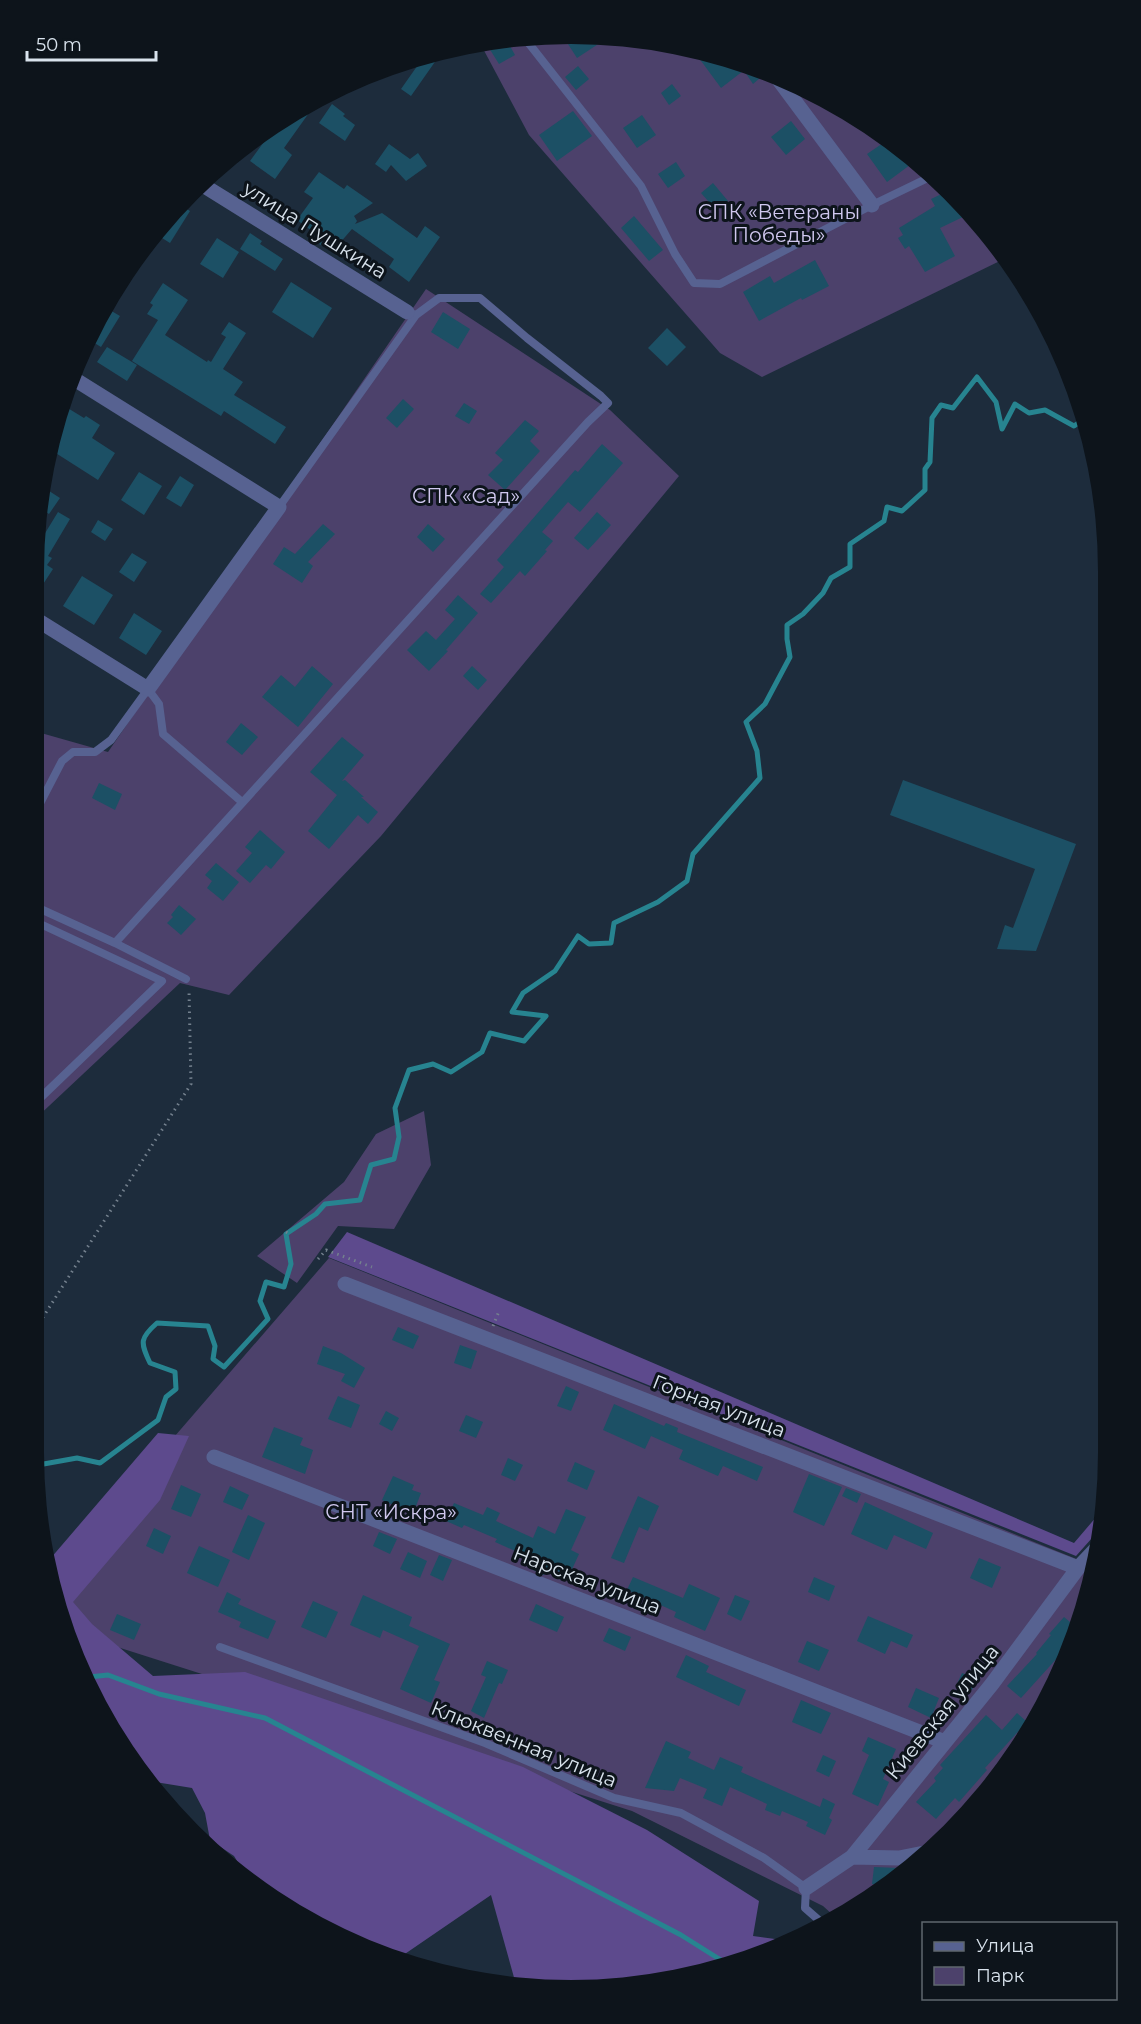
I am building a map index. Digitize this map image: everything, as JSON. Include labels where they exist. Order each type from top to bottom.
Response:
[{"type":"street","points":[[787,90],[872,205]]},
{"type":"street","name":"улица Пушкина","points":[[209,188],[412,314]]},
{"type":"street","points":[[44,624],[148,689],[279,507],[79,382]]},
{"type":"street","name":"Горная улица","points":[[345,1284],[1078,1568]]},
{"type":"street","name":"Нарская улица","points":[[214,1457],[945,1742]]},
{"type":"street","name":"Киевская улица","points":[[806,1888],[852,1857],[992,1684],[1086,1559]]},
{"type":"street","points":[[852,1857],[899,1858],[911,1856]]},
{"type":"lane","points":[[530,45],[640,186],[675,254],[694,283],[720,284],[924,180]]},
{"type":"lane","points":[[115,942],[588,422],[608,403],[480,298],[440,298],[412,314],[279,507]]},
{"type":"lane","points":[[44,796],[62,761],[73,752],[95,752],[111,740],[148,689],[159,704],[163,734],[242,802]]},
{"type":"lane","points":[[44,910],[115,942],[186,980]]},
{"type":"lane","points":[[44,926],[162,981],[44,1095]]},
{"type":"lane","name":"Клюквенная улица","points":[[220,1647],[485,1743],[614,1798],[681,1813],[764,1858],[806,1888]]},
{"type":"lane","points":[[806,1888],[804,1908],[817,1919]]},
{"type":"path","points":[[44,1316],[191,1084],[190,995],[186,980]]},
{"type":"path","points":[[286,1232],[291,1235]]},
{"type":"path","points":[[318,1259],[326,1250],[372,1267]]},
{"type":"green space","name":"СПК «Ветераны Победы»","points":[[536,45],[605,45],[639,48],[707,61],[740,71],[804,98],[863,132],[918,174],[943,198],[967,223],[998,262],[762,377],[720,353],[529,135],[484,51]]},
{"type":"green space","name":"СПК «Сад»","points":[[426,289],[610,410],[679,476],[381,836],[229,995],[180,983],[44,1111],[44,734],[108,752]]},
{"type":"green space","points":[[424,1111],[431,1165],[394,1229],[338,1226],[297,1283],[257,1256],[344,1182],[376,1134]]},
{"type":"green space","name":"СНТ «Искра»","points":[[329,1258],[1079,1560],[1088,1549],[1070,1623],[1043,1687],[1009,1746],[967,1801],[918,1850],[863,1892],[830,1912],[823,1906],[632,1811],[75,1634],[57,1572]]},
{"type":"shaded area","points":[[347,1232],[1074,1543],[1093,1521],[1090,1541],[1076,1556],[328,1257]]},
{"type":"shaded area","points":[[158,1433],[189,1436],[160,1500],[73,1602],[92,1624],[153,1676],[245,1672],[523,1767],[647,1830],[759,1901],[753,1936],[775,1939],[707,1963],[639,1976],[605,1979],[536,1979],[514,1977],[491,1895],[405,1954],[337,1926],[278,1892],[218,1846],[209,1837],[205,1813],[192,1788],[159,1783],[152,1774],[114,1717],[98,1687],[71,1623],[54,1555]]},
{"type":"building","points":[[568,44],[597,45],[577,58]]},
{"type":"building","points":[[511,47],[515,55],[499,64],[490,50]]},
{"type":"building","points":[[700,60],[742,72],[721,88]]},
{"type":"building","points":[[436,61],[411,96],[401,89],[417,66]]},
{"type":"building","points":[[578,66],[589,79],[576,90],[565,77]]},
{"type":"building","points":[[746,73],[759,79],[753,84]]},
{"type":"building","points":[[672,84],[681,96],[669,105],[661,93]]},
{"type":"building","points":[[332,104],[355,125],[345,141],[319,123]]},
{"type":"building","points":[[573,111],[592,136],[557,161],[539,135]]},
{"type":"building","points":[[309,113],[284,148],[292,155],[275,179],[250,161],[264,142]]},
{"type":"building","points":[[642,115],[656,135],[637,148],[623,128]]},
{"type":"building","points":[[791,121],[805,139],[786,155],[771,137]]},
{"type":"building","points":[[389,144],[410,159],[418,153],[427,166],[406,181],[391,165],[386,172],[375,164]]},
{"type":"building","points":[[881,145],[908,166],[887,182],[867,154]]},
{"type":"building","points":[[676,162],[685,176],[668,188],[658,174]]},
{"type":"building","points":[[319,172],[344,189],[347,185],[373,203],[354,216],[357,221],[355,224],[382,213],[417,238],[425,226],[440,237],[409,282],[389,267],[394,259],[352,229],[332,252],[319,244],[323,239],[297,220],[313,198],[304,192]]},
{"type":"building","points":[[713,183],[728,201],[716,210],[701,193]]},
{"type":"building","points":[[940,195],[962,218],[940,228],[955,256],[925,272],[909,246],[905,249],[898,238],[903,235],[899,228],[935,206],[931,199]]},
{"type":"building","points":[[187,209],[190,211],[170,243],[162,238]]},
{"type":"building","points":[[634,216],[663,250],[649,261],[621,228]]},
{"type":"building","points":[[250,233],[262,241],[260,244],[283,259],[275,271],[240,249]]},
{"type":"building","points":[[217,238],[239,252],[223,278],[200,264]]},
{"type":"building","points":[[815,260],[829,286],[759,321],[743,292],[770,276],[774,283]]},
{"type":"building","points":[[291,282],[332,308],[313,338],[272,312]]},
{"type":"building","points":[[163,283],[188,300],[165,335],[207,362],[208,360],[211,362],[226,337],[221,334],[229,322],[246,333],[223,369],[243,382],[234,395],[286,427],[275,444],[224,411],[221,416],[132,361],[158,320],[147,314],[153,305],[150,303]]},
{"type":"building","points":[[112,311],[120,316],[101,347],[95,343]]},
{"type":"building","points":[[443,312],[470,329],[458,349],[431,332]]},
{"type":"building","points":[[667,328],[686,347],[667,366],[648,348]]},
{"type":"building","points":[[107,347],[137,365],[127,381],[97,362]]},
{"type":"building","points":[[403,399],[414,409],[397,428],[386,418]]},
{"type":"building","points":[[464,403],[477,411],[469,424],[455,416]]},
{"type":"building","points":[[69,409],[100,425],[92,438],[115,453],[98,480],[57,454]]},
{"type":"building","points":[[525,420],[539,431],[530,441],[540,451],[505,490],[488,475],[503,460],[495,453]]},
{"type":"building","points":[[602,444],[623,463],[580,512],[568,502],[542,532],[553,541],[545,550],[547,551],[525,576],[520,571],[491,603],[480,594],[504,567],[497,560],[575,470],[578,472]]},
{"type":"building","points":[[139,472],[162,486],[144,515],[121,500]]},
{"type":"building","points":[[180,476],[194,485],[181,507],[166,498]]},
{"type":"building","points":[[50,491],[60,498],[49,514],[47,513]]},
{"type":"building","points":[[58,512],[70,519],[48,556],[52,558],[47,565],[53,569],[44,583],[44,570],[45,533]]},
{"type":"building","points":[[597,512],[611,525],[588,550],[574,538]]},
{"type":"building","points":[[98,520],[113,529],[105,541],[91,532]]},
{"type":"building","points":[[323,524],[335,534],[308,562],[313,566],[302,583],[273,564],[284,547],[295,554]]},
{"type":"building","points":[[428,524],[445,539],[433,552],[417,537]]},
{"type":"building","points":[[132,553],[147,562],[134,582],[119,572]]},
{"type":"building","points":[[82,576],[113,595],[94,625],[63,606]]},
{"type":"building","points":[[458,595],[478,613],[429,671],[407,650],[426,631],[436,640],[455,619],[445,610]]},
{"type":"building","points":[[134,613],[162,631],[146,655],[119,638]]},
{"type":"building","points":[[312,666],[333,684],[298,727],[262,697],[281,675],[295,687]]},
{"type":"building","points":[[472,666],[487,680],[478,690],[463,676]]},
{"type":"building","points":[[241,723],[258,737],[242,755],[226,742]]},
{"type":"building","points":[[342,737],[364,755],[342,781],[345,780],[378,812],[368,824],[358,815],[329,849],[308,831],[337,795],[310,772]]},
{"type":"building","points":[[903,780],[1076,844],[1036,951],[997,949],[1005,925],[1013,928],[1035,869],[890,815]]},
{"type":"building","points":[[99,783],[122,794],[115,810],[92,798]]},
{"type":"building","points":[[260,830],[285,852],[271,869],[266,865],[250,883],[236,871],[252,853],[245,847]]},
{"type":"building","points":[[216,863],[239,882],[223,901],[207,888],[212,881],[205,875]]},
{"type":"building","points":[[179,905],[196,919],[181,935],[167,923]]},
{"type":"building","points":[[398,1327],[419,1336],[413,1349],[392,1340]]},
{"type":"building","points":[[460,1345],[477,1351],[471,1369],[454,1363]]},
{"type":"building","points":[[323,1346],[341,1353],[365,1368],[354,1388],[341,1381],[345,1374],[317,1364]]},
{"type":"building","points":[[566,1386],[579,1392],[571,1411],[557,1406]]},
{"type":"building","points":[[338,1396],[360,1405],[351,1428],[328,1419]]},
{"type":"building","points":[[614,1404],[664,1426],[666,1423],[678,1428],[677,1432],[763,1467],[757,1481],[723,1466],[718,1476],[679,1459],[683,1450],[651,1436],[645,1449],[603,1430]]},
{"type":"building","points":[[386,1411],[399,1418],[392,1431],[379,1424]]},
{"type":"building","points":[[466,1415],[483,1422],[476,1438],[459,1431]]},
{"type":"building","points":[[274,1427],[303,1438],[300,1445],[313,1450],[305,1474],[262,1457]]},
{"type":"building","points":[[508,1458],[523,1465],[515,1481],[501,1475]]},
{"type":"building","points":[[575,1462],[595,1471],[587,1490],[567,1481]]},
{"type":"building","points":[[809,1474],[842,1487],[824,1526],[793,1512]]},
{"type":"building","points":[[393,1476],[414,1485],[412,1490],[421,1493],[413,1514],[382,1500]]},
{"type":"building","points":[[181,1485],[201,1494],[191,1517],[171,1509]]},
{"type":"building","points":[[230,1486],[249,1495],[242,1510],[223,1502]]},
{"type":"building","points":[[846,1488],[861,1494],[857,1503],[842,1496]]},
{"type":"building","points":[[638,1496],[659,1506],[648,1531],[639,1527],[624,1563],[611,1558]]},
{"type":"building","points":[[865,1502],[933,1533],[926,1549],[894,1535],[887,1550],[851,1534]]},
{"type":"building","points":[[454,1503],[483,1515],[487,1507],[500,1513],[496,1521],[533,1538],[538,1526],[555,1534],[566,1509],[586,1517],[571,1550],[579,1554],[569,1576],[548,1567],[544,1575],[531,1569],[535,1560],[495,1542],[497,1539],[464,1525],[462,1528],[446,1521]]},
{"type":"building","points":[[248,1515],[265,1523],[249,1560],[232,1552]]},
{"type":"building","points":[[154,1528],[171,1536],[163,1554],[146,1546]]},
{"type":"building","points":[[379,1532],[397,1539],[390,1554],[373,1546]]},
{"type":"building","points":[[199,1546],[230,1560],[218,1587],[187,1573]]},
{"type":"building","points":[[408,1552],[427,1561],[420,1578],[400,1569]]},
{"type":"building","points":[[439,1555],[452,1560],[443,1581],[430,1575]]},
{"type":"building","points":[[979,1558],[1001,1567],[992,1588],[970,1578]]},
{"type":"building","points":[[633,1577],[683,1598],[689,1584],[720,1598],[705,1631],[674,1617],[676,1612],[627,1590]]},
{"type":"building","points":[[814,1577],[835,1586],[829,1601],[808,1592]]},
{"type":"building","points":[[227,1592],[241,1599],[238,1604],[276,1621],[268,1639],[239,1627],[241,1622],[218,1612]]},
{"type":"building","points":[[363,1595],[412,1617],[409,1626],[450,1644],[434,1680],[440,1682],[431,1703],[400,1689],[419,1646],[383,1630],[380,1638],[350,1625]]},
{"type":"building","points":[[735,1595],[750,1601],[741,1621],[727,1614]]},
{"type":"building","points":[[313,1601],[338,1612],[326,1638],[301,1627]]},
{"type":"building","points":[[536,1604],[564,1617],[557,1632],[529,1620]]},
{"type":"building","points":[[117,1614],[141,1624],[134,1640],[110,1630]]},
{"type":"building","points":[[868,1616],[913,1635],[907,1648],[891,1641],[885,1654],[857,1641]]},
{"type":"building","points":[[1064,1617],[1070,1622],[1054,1661],[1021,1698],[1007,1686],[1037,1654],[1051,1635],[1049,1634]]},
{"type":"building","points":[[609,1628],[631,1637],[625,1651],[603,1641]]},
{"type":"building","points":[[807,1641],[829,1650],[819,1671],[798,1662]]},
{"type":"building","points":[[686,1655],[709,1666],[706,1672],[746,1690],[739,1706],[676,1677]]},
{"type":"building","points":[[487,1661],[508,1670],[502,1684],[499,1683],[484,1718],[471,1711],[486,1677],[481,1675]]},
{"type":"building","points":[[962,1673],[977,1679],[972,1690],[956,1686]]},
{"type":"building","points":[[916,1688],[939,1698],[931,1718],[908,1707]]},
{"type":"building","points":[[801,1700],[831,1713],[821,1734],[792,1722]]},
{"type":"building","points":[[1017,1713],[1025,1720],[959,1802],[955,1798],[936,1819],[916,1802],[936,1781],[934,1778],[943,1768],[940,1765],[986,1715],[1002,1730]]},
{"type":"building","points":[[868,1737],[896,1749],[883,1779],[889,1782],[878,1806],[852,1794],[869,1755],[862,1751]]},
{"type":"building","points":[[666,1741],[691,1752],[688,1758],[714,1770],[720,1757],[743,1767],[741,1772],[820,1807],[823,1798],[835,1804],[829,1818],[832,1820],[825,1835],[806,1826],[808,1822],[782,1811],[780,1816],[765,1810],[767,1804],[730,1787],[722,1806],[703,1798],[707,1789],[680,1778],[674,1791],[645,1788]]},
{"type":"building","points":[[823,1755],[836,1761],[829,1777],[816,1771]]},
{"type":"building","points":[[874,1867],[896,1868],[874,1884],[872,1884]]},
{"type":"waterway","points":[[44,1464],[77,1458],[100,1463],[158,1420],[166,1397],[176,1389],[175,1372],[150,1363],[144,1350],[143,1341],[157,1323],[208,1326],[215,1346],[213,1359],[224,1367],[268,1319],[260,1301],[266,1282],[284,1287],[291,1264],[286,1234],[316,1214],[325,1204],[360,1200],[371,1165],[394,1159],[399,1137],[395,1108],[409,1070],[433,1064],[451,1072],[482,1052],[490,1033],[524,1041],[546,1016],[512,1012],[523,993],[555,971],[578,936],[589,944],[611,943],[614,923],[658,902],[687,881],[693,854],[760,778],[757,751],[746,722],[765,704],[790,657],[787,625],[803,614],[823,593],[831,578],[850,567],[850,544],[884,521],[887,507],[902,511],[925,490],[925,469],[930,462],[932,418],[941,405],[953,408],[977,377],[996,402],[1002,429],[1015,404],[1029,413],[1045,410],[1074,426],[1077,424]]},
{"type":"waterway","points":[[93,1677],[108,1675],[159,1694],[265,1718],[681,1935],[720,1959]]}]
